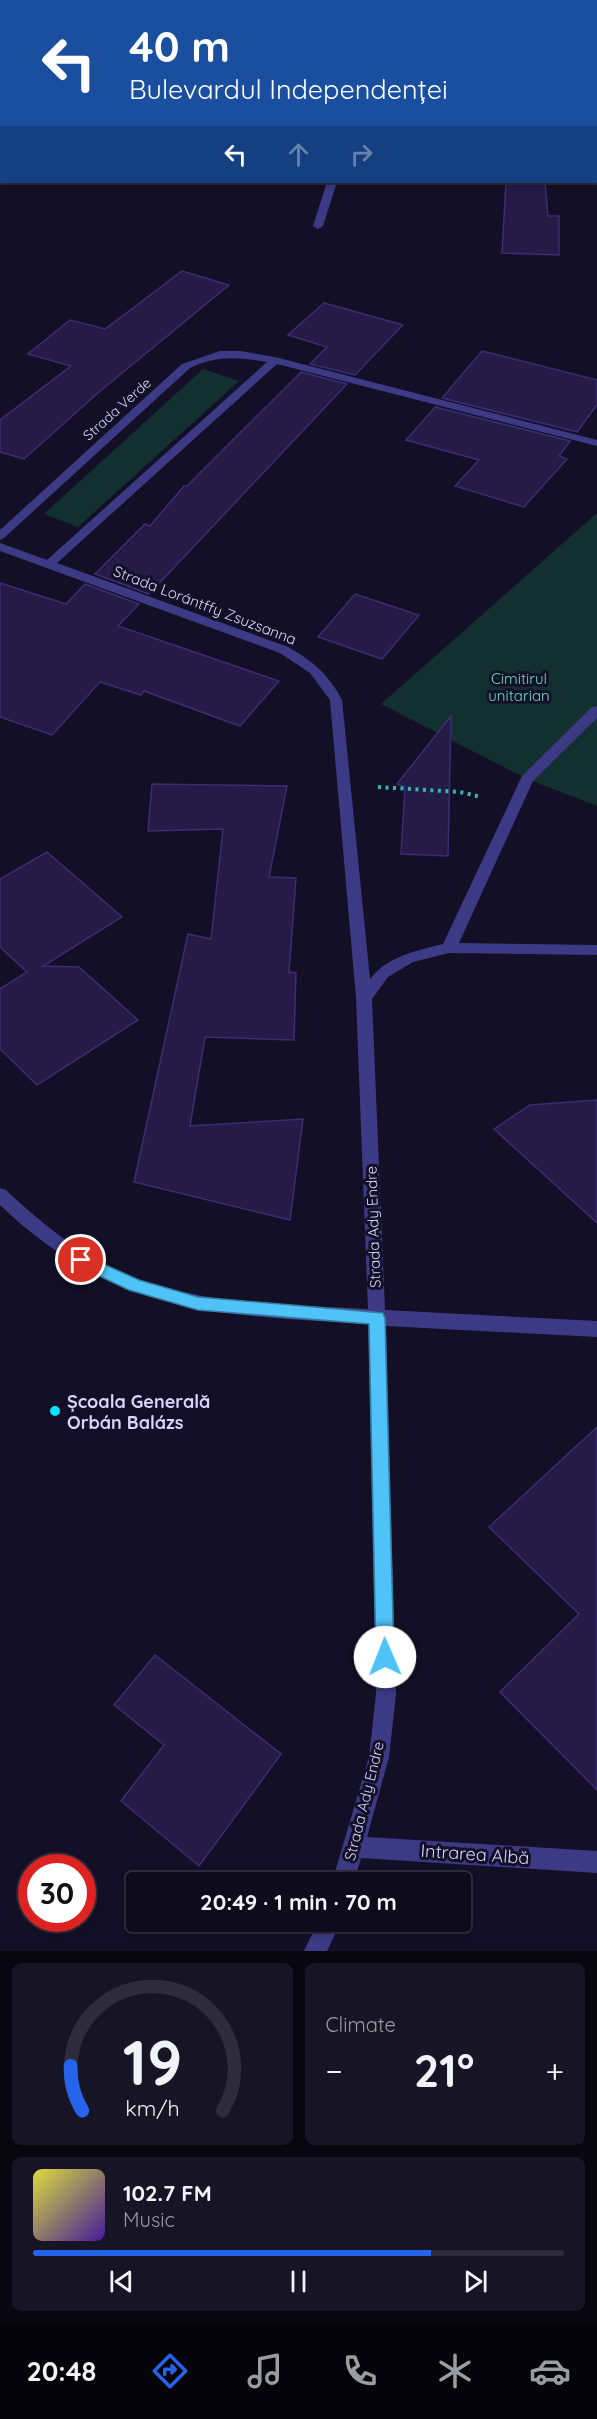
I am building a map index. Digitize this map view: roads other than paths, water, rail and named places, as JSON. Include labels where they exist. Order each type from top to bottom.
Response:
[{"type":"street","points":[[318,226],[332,183]]},
{"type":"street","name":"Strada Verde","points":[[0,536],[186,366],[216,353],[234,353],[275,360],[597,443]]},
{"type":"street","points":[[49,564],[275,360]]},
{"type":"street","name":"Strada Lorántffy Zsuzsanna","points":[[0,547],[284,650],[309,664],[327,681],[336,700],[364,998]]},
{"type":"street","points":[[449,948],[527,779],[597,710]]},
{"type":"street","points":[[364,998],[383,973],[409,957],[449,948],[597,950]]},
{"type":"street","name":"Strada Ady Endre","points":[[346,1872],[379,1757],[386,1694],[377,1318],[364,998]]},
{"type":"street","points":[[0,1195],[35,1229],[81,1260],[135,1285],[198,1304],[377,1318],[597,1329]]},
{"type":"street","name":"Intrarea Albă","points":[[353,1847],[597,1862]]},
{"type":"street","points":[[315,1951],[325,1932]]},
{"type":"place","name":"Școala Generală Orbán Balázs","points":[[55,1411]]},
{"type":"park label","name":"Cimitirul unitarian","points":[[519,686]]}]
